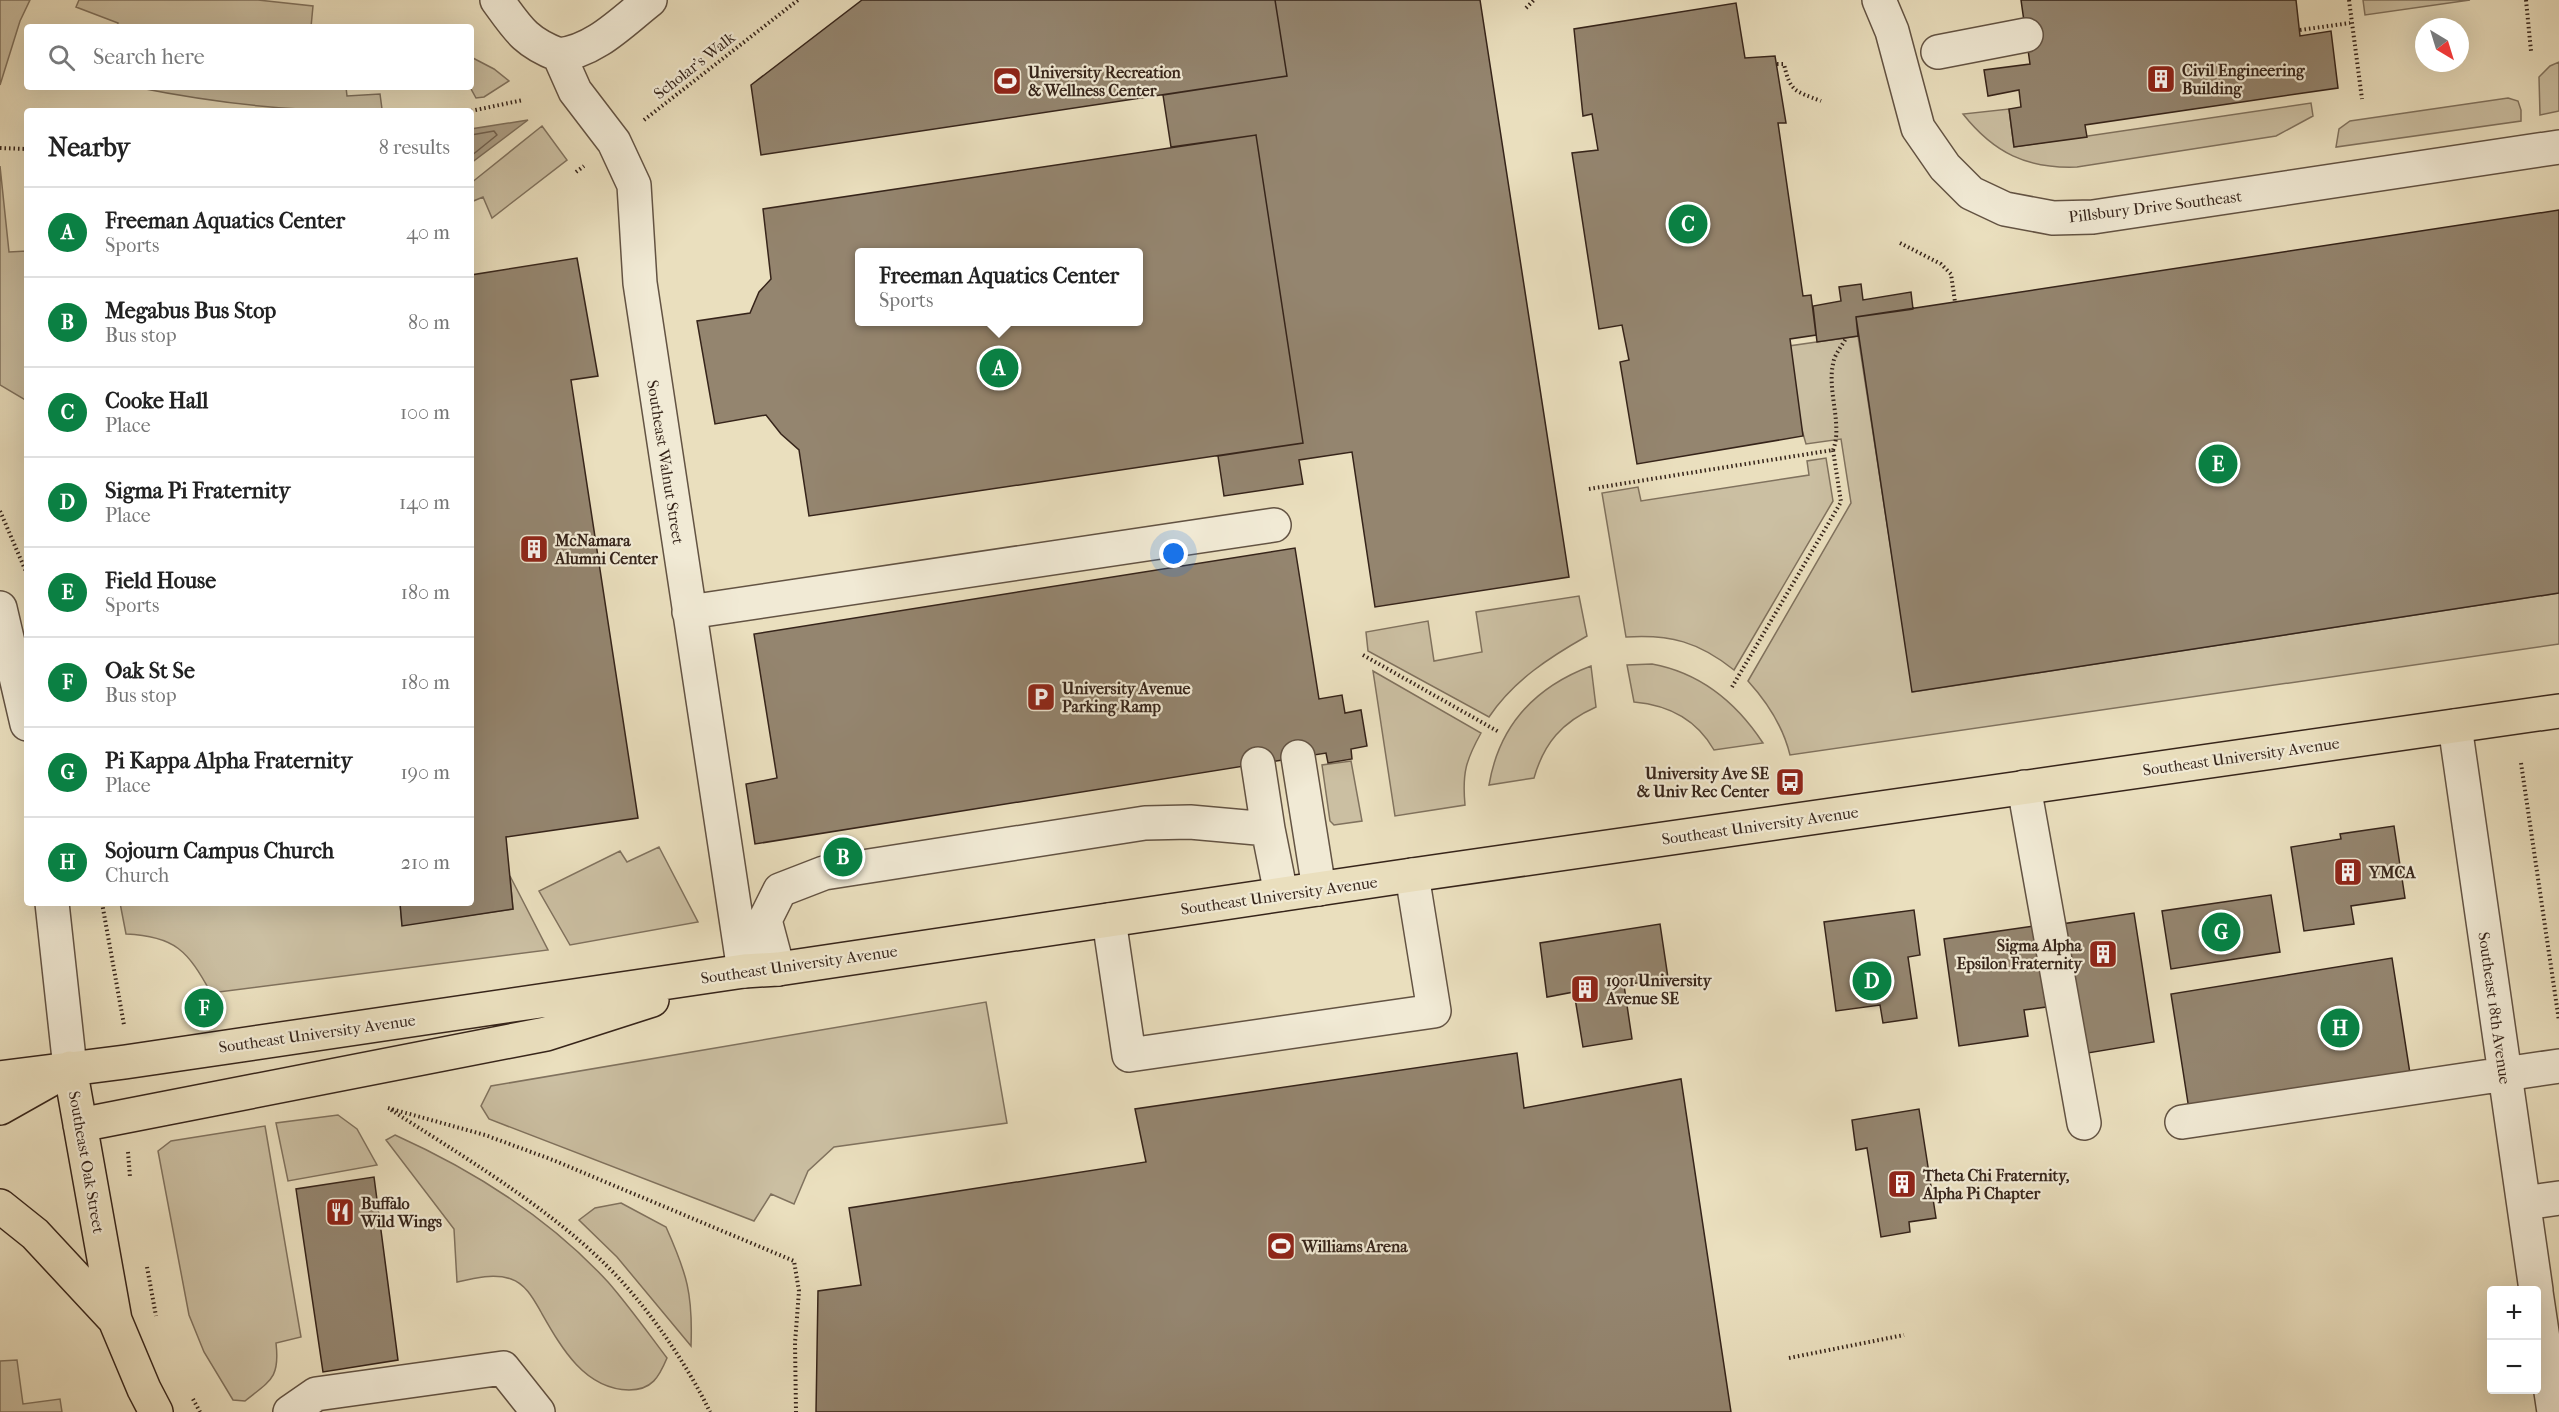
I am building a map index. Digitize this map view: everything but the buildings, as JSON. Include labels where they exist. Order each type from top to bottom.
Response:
[{"type":"main road","name":"Southeast University Avenue","points":[[0,1078],[125,1062],[744,971],[778,969],[1412,875],[2559,711]]},
{"type":"main road","points":[[80,1125],[546,1034],[744,971]]},
{"type":"main road","points":[[0,1108],[70,1068]]},
{"type":"main road","name":"Southeast Oak Street","points":[[70,1068],[115,1320],[156,1412]]},
{"type":"main road","points":[[0,1206],[35,1234],[115,1320]]},
{"type":"street","points":[[497,0],[523,36],[540,48],[559,55],[576,53],[596,42],[650,0]]},
{"type":"street","name":"Pillsbury Drive Southeast","points":[[1879,0],[1892,31],[1918,128],[1945,167],[1971,193],[2005,209],[2054,218],[2093,217],[2559,147]]},
{"type":"street","points":[[1938,52],[2026,35]]},
{"type":"street","name":"Southeast Walnut Street","points":[[559,55],[575,92],[614,142],[634,185],[640,283],[744,971]]},
{"type":"street","points":[[689,612],[1274,525]]},
{"type":"street","points":[[0,608],[24,711]]},
{"type":"street","name":"Southeast 18th Avenue","points":[[2455,726],[2535,1286]]},
{"type":"street","points":[[1298,758],[1319,889]]},
{"type":"street","points":[[1258,764],[1281,894]]},
{"type":"street","points":[[2024,787],[2084,1123]]},
{"type":"street","points":[[778,969],[765,920],[780,890],[824,873],[1145,823],[1190,822],[1268,829]]},
{"type":"street","points":[[1109,920],[1130,1055],[1434,1011],[1412,875]]},
{"type":"street","name":"Southeast Oak Street","points":[[52,906],[70,1068]]},
{"type":"street","points":[[2182,1122],[2559,1066]]},
{"type":"street","points":[[2524,1203],[2559,1198]]},
{"type":"street","name":"Southeast 18th Avenue","points":[[2541,1325],[2554,1412]]},
{"type":"street","points":[[290,1412],[316,1394],[503,1368],[538,1412]]},
{"type":"path","name":"Scholar's Walk","points":[[643,120],[798,0]]},
{"type":"path","points":[[1526,8],[1534,0]]},
{"type":"path","points":[[2349,0],[2350,23],[2362,99]]},
{"type":"path","points":[[2526,0],[2531,51]]},
{"type":"path","points":[[2300,30],[2350,23]]},
{"type":"path","points":[[1777,64],[1784,64],[1788,83],[1794,91],[1821,100]]},
{"type":"path","points":[[474,110],[523,100]]},
{"type":"path","points":[[0,148],[24,149]]},
{"type":"path","points":[[1900,243],[1941,264],[1951,274],[1955,302]]},
{"type":"path","points":[[1732,687],[1841,502],[1833,450],[1838,439],[1832,400],[1833,362],[1846,338]]},
{"type":"path","points":[[1589,489],[1833,450]]},
{"type":"path","points":[[0,511],[24,567]]},
{"type":"path","points":[[1363,655],[1499,732]]},
{"type":"path","points":[[2521,763],[2559,1021]]},
{"type":"path","points":[[103,906],[125,1032],[125,1062]]},
{"type":"path","points":[[379,1100],[524,1199],[606,1265],[674,1349],[710,1412]]},
{"type":"path","points":[[388,1107],[485,1135],[553,1160],[794,1261],[799,1291],[795,1343],[796,1412]]},
{"type":"path","points":[[124,1116],[131,1185]]},
{"type":"path","points":[[145,1261],[160,1325]]},
{"type":"path","points":[[1790,1358],[1904,1335]]},
{"type":"path","points":[[190,1394],[200,1412]]},
{"type":"shaded area","points":[[0,0],[30,0],[20,21],[0,85]]},
{"type":"shaded area","points":[[79,0],[258,0],[313,6],[311,24],[118,24],[76,7]]},
{"type":"shaded area","points":[[2363,0],[2470,0],[2365,15]]},
{"type":"shaded area","points":[[474,59],[494,69],[509,81],[484,97],[476,98],[472,90],[474,90]]},
{"type":"shaded area","points":[[2559,62],[2559,111],[2540,115],[2539,77],[2550,66]]},
{"type":"shaded area","points":[[152,90],[346,90],[347,96],[380,94],[382,108],[289,108],[196,98]]},
{"type":"shaded area","points":[[2508,98],[2518,101],[2521,121],[2336,147],[2339,129],[2350,121]]},
{"type":"shaded area","points":[[2311,103],[2313,116],[2276,136],[2077,167],[2042,165],[2013,156],[1987,139],[1963,114],[2009,109],[2014,147]]},
{"type":"shaded area","points":[[542,126],[567,160],[492,218],[483,197],[474,201],[474,181]]},
{"type":"shaded area","points":[[0,166],[9,252],[24,251],[24,399],[0,385]]},
{"type":"shaded area","points":[[1858,336],[1913,692],[2559,593],[2559,644],[1790,755],[1774,715],[1748,681],[1851,503],[1841,439],[1806,444],[1800,423],[1789,346]]},
{"type":"shaded area","points":[[1826,458],[1833,501],[1734,670],[1709,653],[1683,642],[1657,637],[1626,637],[1602,493],[1638,487],[1641,501],[1809,475],[1807,461]]},
{"type":"shaded area","points":[[1579,596],[1587,636],[1534,670],[1510,692],[1489,717],[1368,651],[1366,632],[1428,621],[1434,661],[1482,652],[1476,612]]},
{"type":"shaded area","points":[[1652,664],[1670,668],[1702,682],[1729,702],[1763,743],[1714,750],[1699,730],[1680,716],[1658,707],[1634,702],[1627,665]]},
{"type":"shaded area","points":[[1591,666],[1596,707],[1573,720],[1556,735],[1543,754],[1534,778],[1489,785],[1501,744],[1523,711],[1553,685]]},
{"type":"shaded area","points":[[1373,671],[1481,733],[1466,767],[1465,805],[1395,816]]},
{"type":"shaded area","points":[[1351,761],[1362,821],[1334,825],[1330,821],[1322,765]]},
{"type":"shaded area","points":[[659,847],[698,922],[570,945],[539,891],[620,851],[627,862]]},
{"type":"shaded area","points":[[510,876],[548,950],[211,993],[195,966],[178,948],[157,938],[126,934],[121,906],[400,906],[402,925],[513,909]]},
{"type":"shaded area","points":[[986,1002],[1007,1123],[834,1147],[808,1171],[794,1204],[771,1194],[754,1221],[489,1119],[481,1106],[491,1086]]},
{"type":"shaded area","points":[[338,1115],[357,1129],[377,1165],[288,1181],[276,1123]]},
{"type":"shaded area","points":[[265,1126],[301,1337],[276,1343],[276,1364],[272,1377],[245,1401],[233,1400],[204,1352],[189,1315],[158,1151],[171,1141]]},
{"type":"shaded area","points":[[395,1135],[482,1180],[536,1217],[585,1259],[616,1291],[667,1358],[654,1381],[644,1388],[629,1390],[613,1388],[587,1374],[566,1352],[525,1288],[516,1281],[491,1276],[457,1282],[454,1229],[386,1140]]},
{"type":"shaded area","points":[[621,1203],[666,1227],[684,1272],[690,1298],[691,1346],[617,1257],[579,1220],[595,1208]]},
{"type":"shaded area","points":[[17,1360],[23,1404],[60,1399],[62,1412],[0,1412],[0,1361]]},
{"type":"water","points":[[528,120],[474,161],[474,129]]},
{"type":"place","name":"Civil Engineering Building","points":[[2161,79]]},
{"type":"place","name":"University Recreation & Wellness Center","points":[[1007,81]]},
{"type":"place","name":"Cooke Hall","points":[[1688,224]]},
{"type":"place","name":"Freeman Aquatics Center","points":[[999,368]]},
{"type":"place","name":"Field House","points":[[2218,464]]},
{"type":"place","name":"McNamara Alumni Center","points":[[534,549]]},
{"type":"place","name":"University Avenue Parking Ramp","points":[[1041,697]]},
{"type":"place","name":"University Ave SE & Univ Rec Center","points":[[1790,782]]},
{"type":"place","name":"Megabus Bus Stop","points":[[843,857]]},
{"type":"place","name":"YMCA","points":[[2348,872]]},
{"type":"place","name":"Pi Kappa Alpha Fraternity","points":[[2221,932]]},
{"type":"place","name":"Sigma Alpha Epsilon Fraternity","points":[[2103,954]]},
{"type":"place","name":"Sigma Pi Fraternity","points":[[1872,981]]},
{"type":"place","name":"1901 University Avenue SE","points":[[1585,989]]},
{"type":"place","name":"Oak St Se","points":[[204,1008]]},
{"type":"place","name":"Sojourn Campus Church","points":[[2340,1028]]},
{"type":"place","name":"Theta Chi Fraternity, Alpha Pi Chapter","points":[[1902,1184]]},
{"type":"place","name":"Buffalo Wild Wings","points":[[340,1212]]},
{"type":"place","name":"Williams Arena","points":[[1281,1246]]}]
